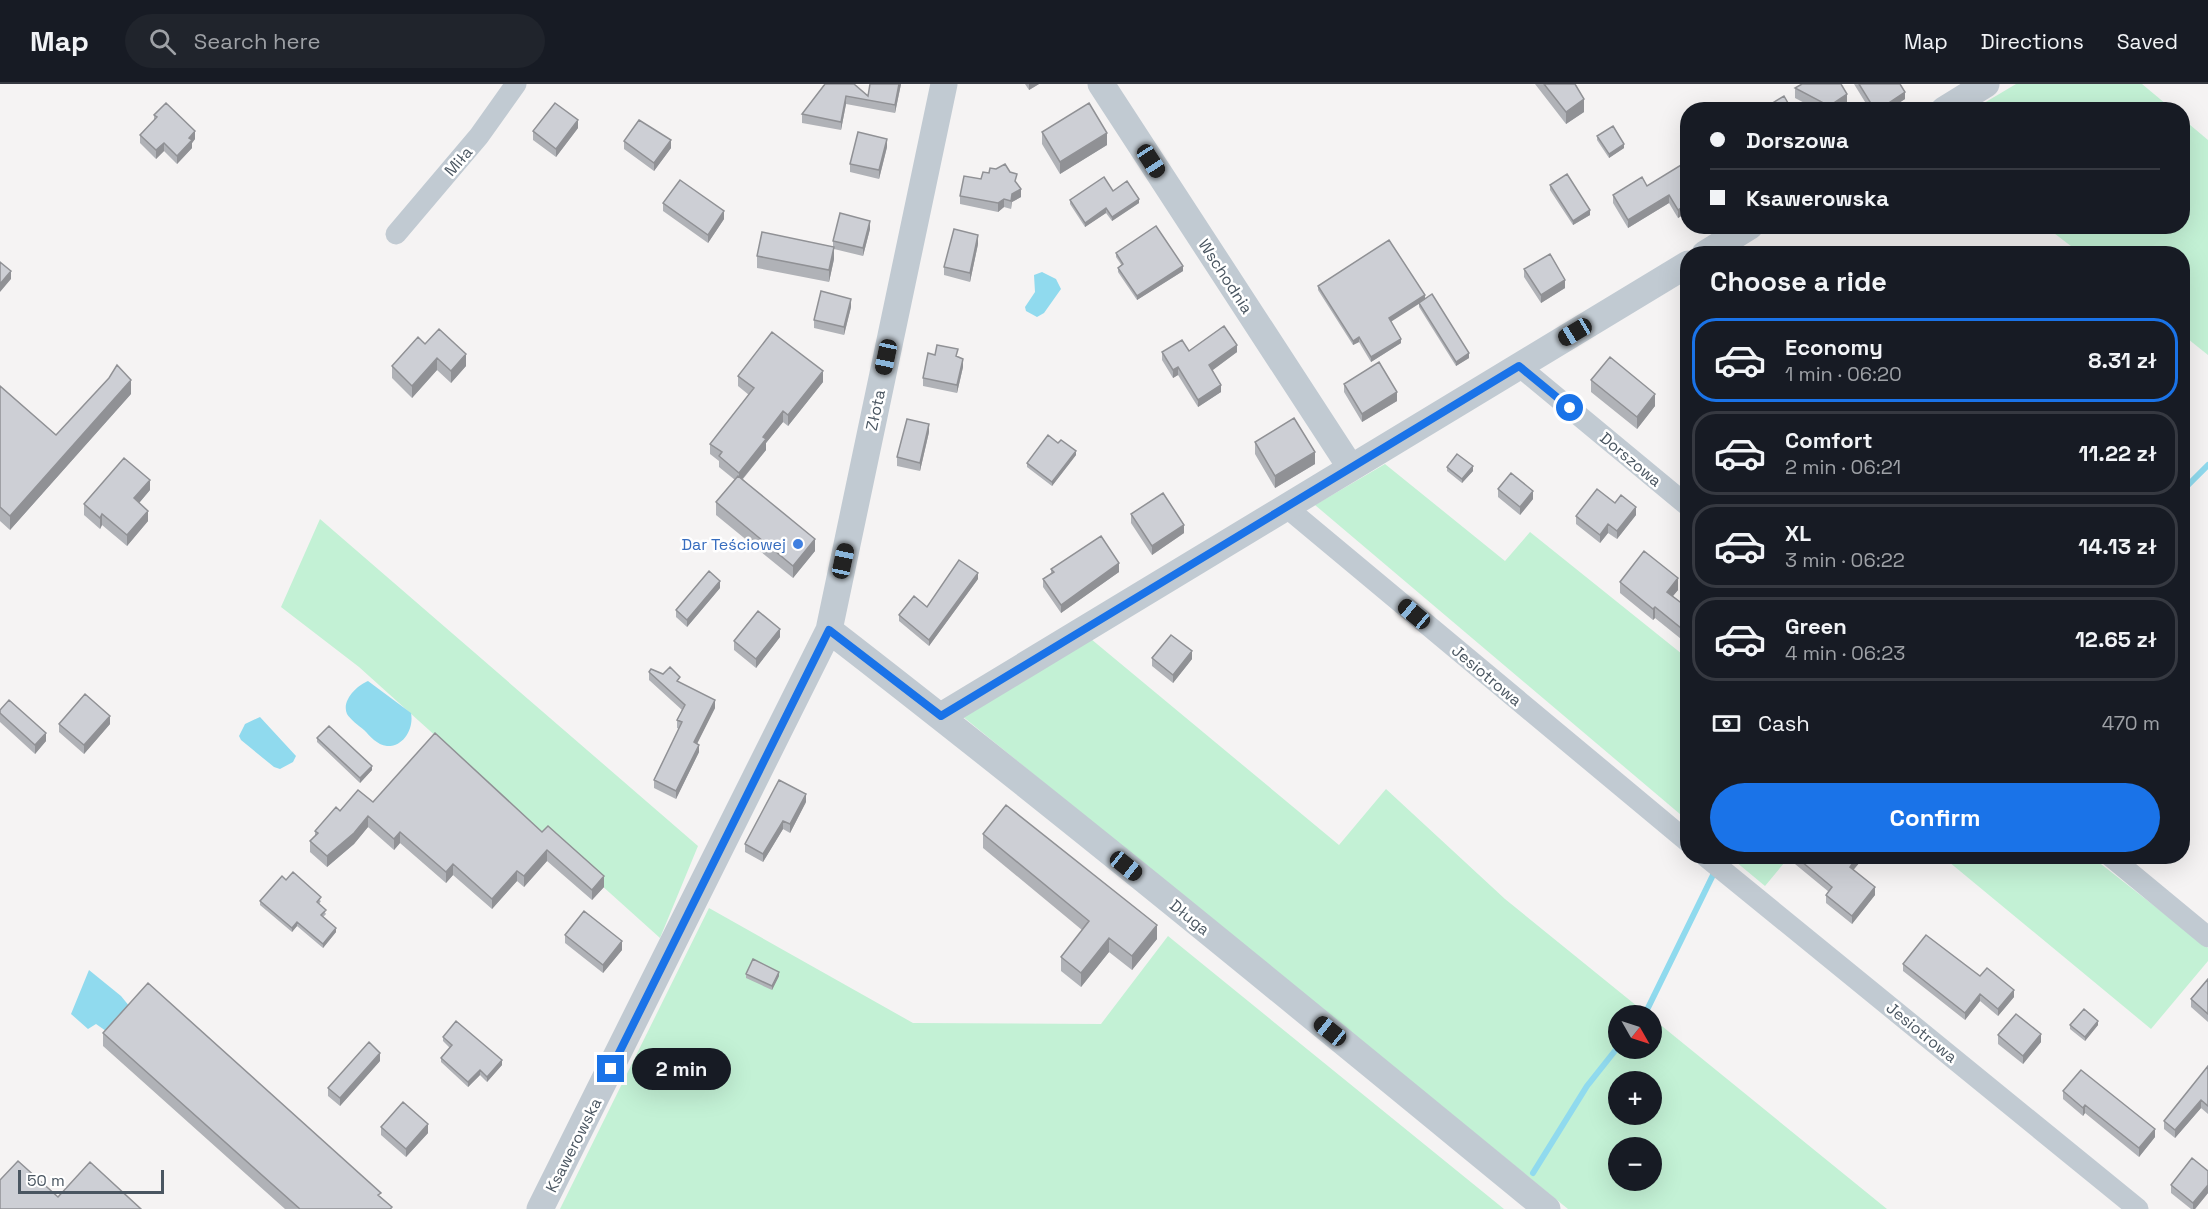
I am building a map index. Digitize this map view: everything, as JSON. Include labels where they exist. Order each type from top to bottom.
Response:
[{"type":"street","name":"Miła","points":[[396,234],[479,136],[516,84]]},
{"type":"street","name":"Złota","points":[[829,630],[944,84]]},
{"type":"street","name":"Wschodnia","points":[[1101,84],[1351,468]]},
{"type":"street","points":[[1955,102],[1978,86]]},
{"type":"street","points":[[1718,246],[1737,234]]},
{"type":"street","points":[[941,716],[1680,269]]},
{"type":"street","name":"Dorszowa","points":[[1519,366],[1680,499]]},
{"type":"street","name":"Jesiotrowa","points":[[1286,507],[1680,835]]},
{"type":"street","name":"Długa","points":[[829,630],[941,716],[1547,1209]]},
{"type":"street","name":"Ksawerowska","points":[[540,1209],[829,630]]},
{"type":"street","name":"Jesiotrowa","points":[[1715,864],[2138,1209]]},
{"type":"street","points":[[2120,864],[2208,937]]},
{"type":"green space","points":[[2016,84],[2142,84],[2164,102],[1986,102]]},
{"type":"green space","points":[[2190,125],[2208,140],[2208,355],[2190,341],[2190,246],[2071,246],[2055,234],[2190,234]]},
{"type":"green space","points":[[1385,464],[1505,561],[1530,532],[1680,652],[1680,814],[1315,505]]},
{"type":"green space","points":[[320,519],[698,846],[660,938],[359,667],[281,607]]},
{"type":"green space","points":[[1091,639],[1339,845],[1386,789],[1505,899],[1636,1005],[1608,1005],[1608,1059],[1662,1059],[1662,1026],[1887,1209],[1568,1209],[962,716]]},
{"type":"green space","points":[[1738,864],[1783,864],[1765,886]]},
{"type":"green space","points":[[1951,864],[2101,864],[2208,948],[2208,961],[2151,1029]]},
{"type":"green space","points":[[709,908],[913,1023],[1101,1024],[1168,936],[1504,1209],[560,1209]]},
{"type":"water","points":[[1042,272],[1056,279],[1061,289],[1044,313],[1037,317],[1026,311],[1025,307],[1035,292],[1034,275]]},
{"type":"water","points":[[368,681],[411,713],[409,730],[403,740],[398,743],[387,746],[380,744],[347,714],[348,698]]},
{"type":"water","points":[[260,717],[296,756],[293,762],[280,769],[274,767],[241,740],[239,736],[245,724]]},
{"type":"water","points":[[89,970],[121,996],[130,1007],[106,1031],[96,1024],[88,1029],[71,1014]]},
{"type":"building","points":[[825,84],[854,84],[868,96],[870,84],[899,84],[895,105],[846,96],[841,122],[802,114]]},
{"type":"building","points":[[1544,84],[1575,84],[1584,99],[1566,112]]},
{"type":"building","points":[[1802,84],[1841,84],[1847,94],[1835,102],[1821,102],[1795,88]]},
{"type":"building","points":[[1859,84],[1900,84],[1905,92],[1890,102],[1870,102]]},
{"type":"building","points":[[1784,96],[1787,102],[1774,102]]},
{"type":"building","points":[[166,103],[195,131],[189,138],[192,140],[177,156],[164,143],[156,150],[140,135],[157,117],[154,115]]},
{"type":"building","points":[[555,103],[578,120],[556,149],[533,131]]},
{"type":"building","points":[[1089,103],[1107,133],[1060,162],[1042,132]]},
{"type":"building","points":[[639,120],[671,140],[654,163],[624,141]]},
{"type":"building","points":[[1613,126],[1624,144],[1609,154],[1597,136]]},
{"type":"building","points":[[858,132],[887,139],[879,170],[850,164]]},
{"type":"building","points":[[1005,164],[1010,172],[1017,174],[1015,181],[1021,189],[1012,194],[1011,201],[1004,199],[998,203],[960,196],[964,176],[981,179],[983,172],[989,173],[990,168],[996,169]]},
{"type":"building","points":[[1680,166],[1680,209],[1678,210],[1669,195],[1628,220],[1613,195],[1642,177],[1647,186]]},
{"type":"building","points":[[1567,174],[1590,210],[1573,221],[1550,185]]},
{"type":"building","points":[[1104,177],[1113,191],[1127,181],[1139,199],[1112,217],[1106,208],[1085,223],[1070,200]]},
{"type":"building","points":[[680,180],[724,211],[708,235],[663,203]]},
{"type":"building","points":[[840,213],[870,221],[863,248],[833,241]]},
{"type":"building","points":[[1156,226],[1183,266],[1137,296],[1118,268],[1123,264],[1116,253]]},
{"type":"building","points":[[954,229],[978,235],[970,273],[944,267]]},
{"type":"building","points":[[762,232],[834,247],[829,270],[757,256]]},
{"type":"building","points":[[1389,240],[1425,295],[1389,318],[1401,339],[1371,357],[1359,337],[1353,341],[1318,286]]},
{"type":"building","points":[[1550,254],[1565,280],[1541,295],[1524,269]]},
{"type":"building","points":[[0,262],[11,271],[0,284]]},
{"type":"building","points":[[821,291],[851,299],[844,327],[814,320]]},
{"type":"building","points":[[1432,294],[1469,353],[1456,362],[1419,303]]},
{"type":"building","points":[[1224,326],[1237,345],[1209,365],[1221,385],[1198,400],[1178,367],[1173,370],[1162,352],[1182,340],[1189,351]]},
{"type":"building","points":[[439,329],[466,354],[451,371],[437,358],[412,386],[392,366],[418,337],[425,344]]},
{"type":"building","points":[[772,332],[823,371],[788,415],[783,411],[763,437],[766,439],[739,473],[719,456],[722,452],[710,444],[754,388],[738,376]]},
{"type":"building","points":[[937,345],[958,349],[956,356],[963,359],[957,385],[923,378],[928,353],[935,355]]},
{"type":"building","points":[[1610,357],[1655,394],[1637,417],[1591,380]]},
{"type":"building","points":[[1379,362],[1397,392],[1362,414],[1344,384]]},
{"type":"building","points":[[117,365],[131,380],[10,516],[0,507],[0,386],[56,435],[109,378]]},
{"type":"building","points":[[1294,418],[1315,452],[1275,476],[1255,442]]},
{"type":"building","points":[[907,419],[929,424],[920,463],[897,457]]},
{"type":"building","points":[[1048,435],[1058,443],[1061,440],[1076,451],[1052,482],[1027,463]]},
{"type":"building","points":[[1457,454],[1473,466],[1462,479],[1447,467]]},
{"type":"building","points":[[124,458],[150,480],[134,498],[148,511],[127,535],[102,514],[100,518],[84,504]]},
{"type":"building","points":[[1511,473],[1533,491],[1520,507],[1498,489]]},
{"type":"building","points":[[738,476],[815,539],[793,566],[716,502]]},
{"type":"building","points":[[1597,489],[1615,503],[1621,495],[1636,507],[1617,531],[1608,524],[1600,535],[1576,516]]},
{"type":"building","points":[[1163,493],[1184,525],[1152,546],[1131,514]]},
{"type":"building","points":[[1101,536],[1119,563],[1061,605],[1043,579],[1054,572],[1051,569]]},
{"type":"building","points":[[1644,551],[1678,578],[1667,592],[1680,602],[1680,627],[1655,607],[1653,609],[1620,582]]},
{"type":"building","points":[[959,560],[978,573],[929,640],[899,615],[914,596],[927,607]]},
{"type":"building","points":[[709,571],[720,581],[687,620],[676,610]]},
{"type":"building","points":[[758,611],[780,629],[756,659],[734,641]]},
{"type":"building","points":[[1171,635],[1192,651],[1173,675],[1152,658]]},
{"type":"building","points":[[670,667],[680,677],[677,681],[715,700],[694,742],[699,745],[676,791],[654,780],[682,722],[677,720],[685,705],[649,672],[651,669],[663,674]]},
{"type":"building","points":[[85,694],[110,716],[84,745],[59,724]]},
{"type":"building","points":[[9,700],[46,733],[35,745],[0,713]]},
{"type":"building","points":[[329,726],[372,766],[360,778],[317,738]]},
{"type":"building","points":[[435,733],[542,832],[548,826],[604,876],[592,890],[547,850],[524,876],[517,871],[492,899],[453,864],[446,872],[400,832],[394,839],[368,816],[354,833],[327,856],[310,841],[318,833],[315,831],[336,807],[340,811],[358,790],[373,802]]},
{"type":"building","points":[[779,780],[806,794],[790,824],[783,821],[763,854],[745,844]]},
{"type":"building","points":[[1006,805],[1157,925],[1132,956],[1109,938],[1081,973],[1061,957],[1089,921],[983,834]]},
{"type":"building","points":[[1805,864],[1852,864],[1850,867],[1875,887],[1852,916],[1826,895],[1832,887]]},
{"type":"building","points":[[293,872],[321,897],[317,902],[326,910],[321,915],[336,928],[323,944],[297,922],[292,928],[260,901],[282,876],[286,880]]},
{"type":"building","points":[[584,911],[622,941],[603,965],[565,935]]},
{"type":"building","points":[[1926,935],[1980,976],[1987,968],[2014,990],[1998,1009],[1980,994],[1965,1013],[1903,964]]},
{"type":"building","points":[[753,959],[779,972],[772,986],[746,974]]},
{"type":"building","points":[[2208,979],[2208,1014],[2191,999]]},
{"type":"building","points":[[148,983],[381,1193],[378,1195],[392,1207],[390,1209],[300,1209],[103,1033]]},
{"type":"building","points":[[2084,1009],[2098,1021],[2085,1037],[2070,1025]]},
{"type":"building","points":[[2016,1014],[2041,1034],[2023,1056],[1998,1035]]},
{"type":"building","points":[[456,1021],[502,1060],[487,1077],[480,1070],[468,1082],[441,1058],[452,1045],[443,1037]]},
{"type":"building","points":[[369,1042],[380,1053],[340,1098],[328,1088]]},
{"type":"building","points":[[2208,1066],[2208,1106],[2201,1100],[2175,1130],[2164,1121]]},
{"type":"building","points":[[2081,1070],[2155,1129],[2139,1148],[2085,1105],[2083,1108],[2063,1091]]},
{"type":"building","points":[[403,1102],[428,1124],[406,1149],[381,1127]]},
{"type":"building","points":[[2192,1158],[2208,1171],[2208,1185],[2193,1203],[2171,1185]]},
{"type":"building","points":[[18,1161],[58,1197],[90,1162],[141,1209],[0,1209],[0,1180]]},
{"type":"waterway","points":[[2190,483],[2208,465]]},
{"type":"waterway","points":[[1649,1005],[1713,875]]},
{"type":"waterway","points":[[1533,1173],[1587,1086],[1608,1059]]},
{"type":"place","name":"Dar Teściowej","points":[[798,544]]},
{"type":"route","points":[[611,1069],[829,630],[941,716],[1519,366],[1570,408]]}]
